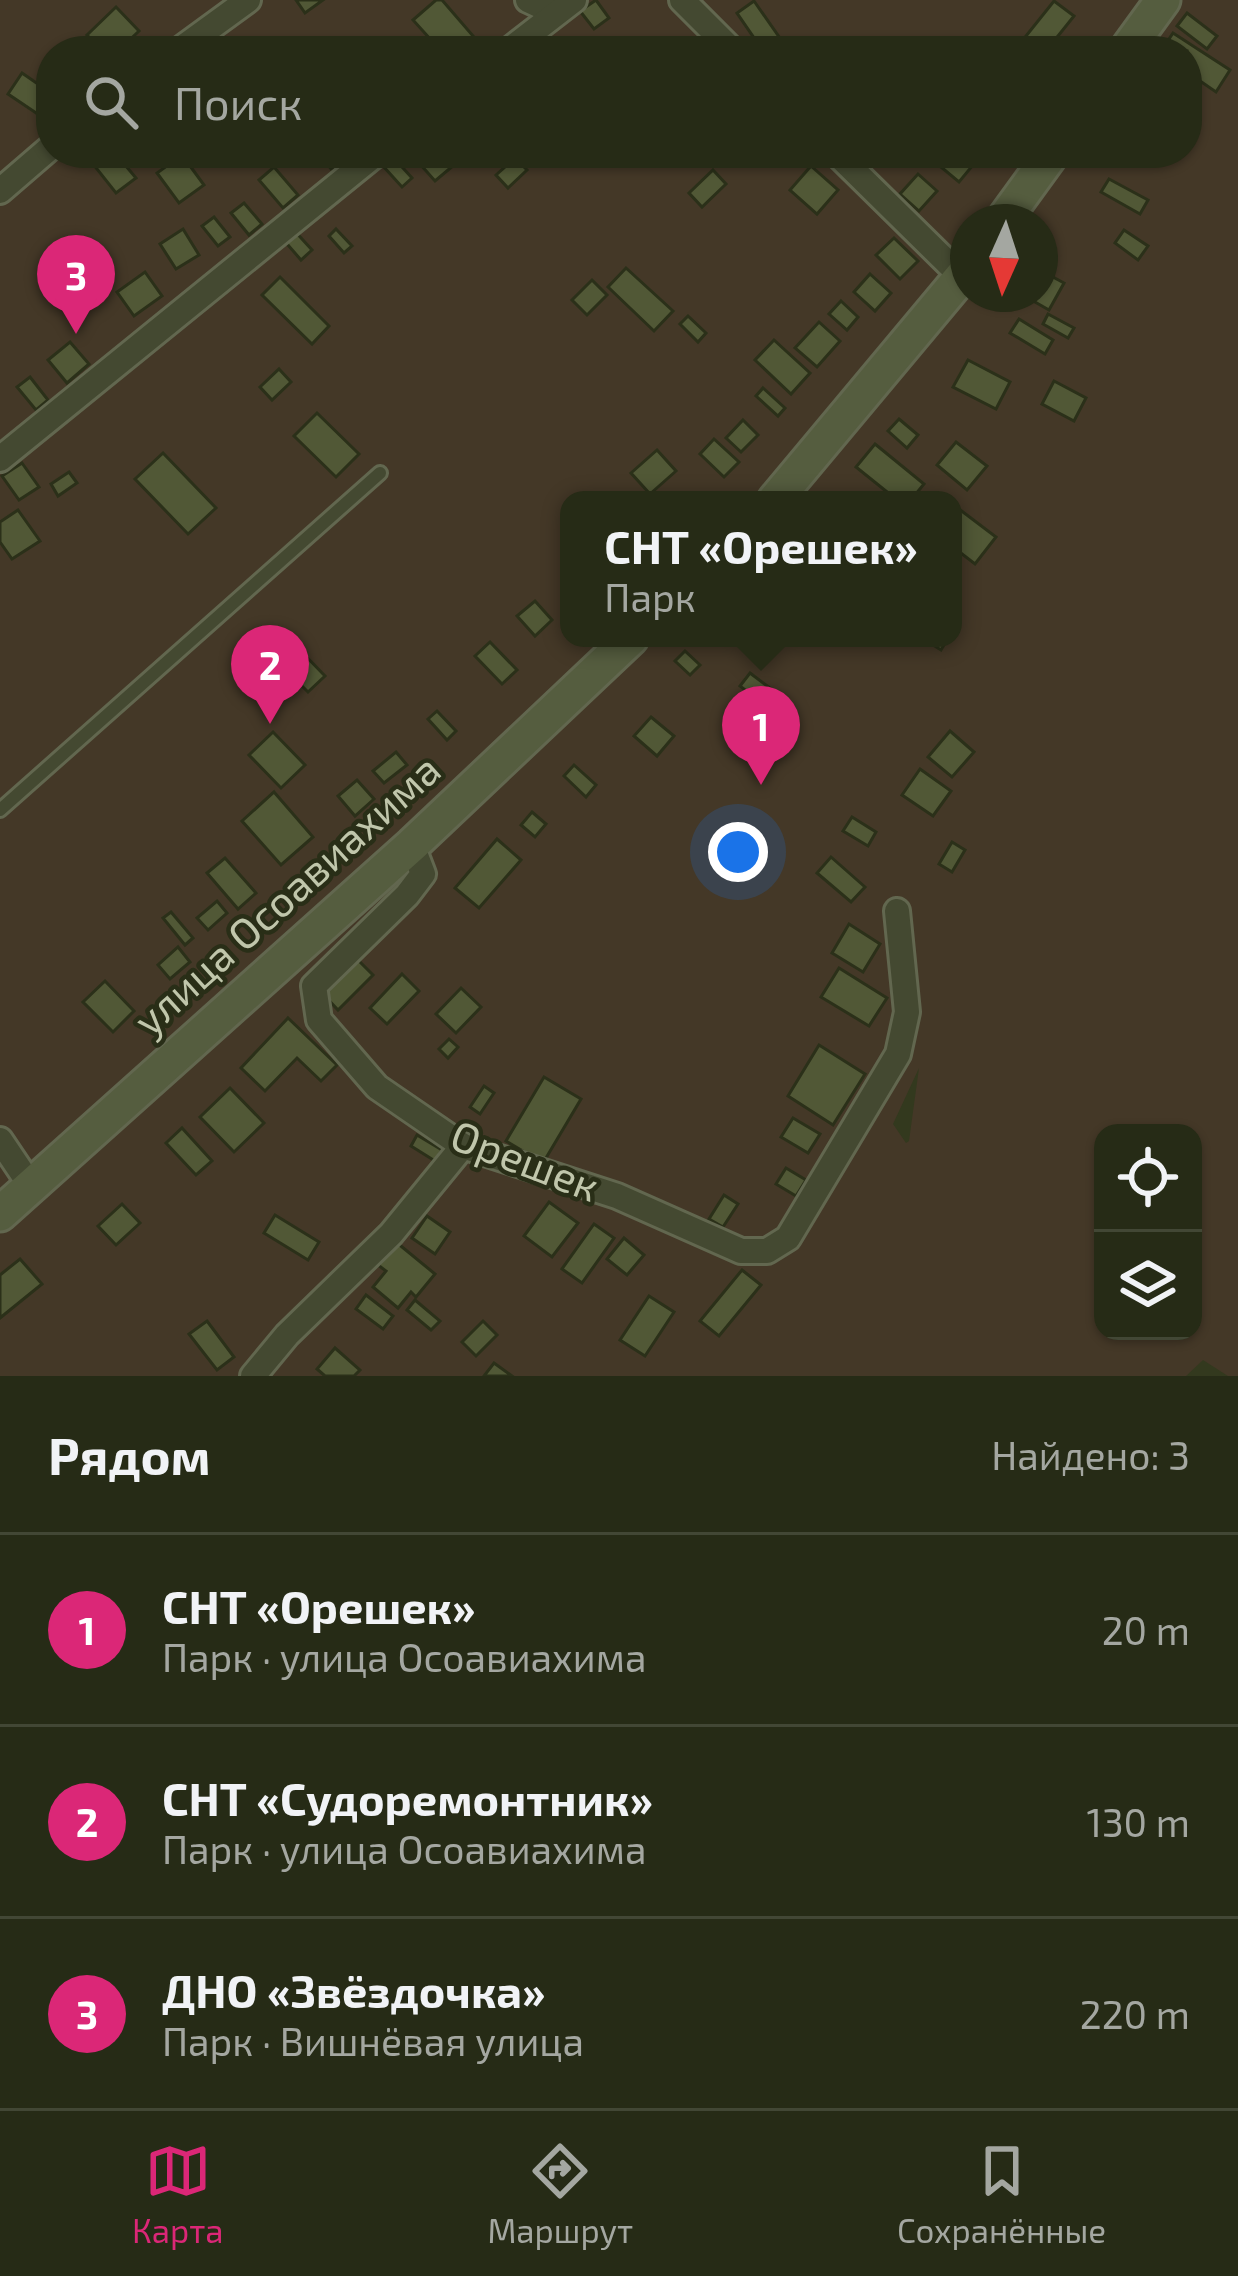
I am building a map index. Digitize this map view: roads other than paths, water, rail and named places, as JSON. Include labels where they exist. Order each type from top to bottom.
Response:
[{"type":"street","points":[[199,36],[248,0]]},
{"type":"street","points":[[528,0],[565,7]]},
{"type":"street","points":[[682,0],[718,36]]},
{"type":"street","points":[[1137,36],[1163,0]]},
{"type":"street","points":[[527,36],[565,7]]},
{"type":"street","points":[[0,190],[36,160]]},
{"type":"street","points":[[0,459],[359,168]]},
{"type":"street","points":[[852,168],[950,259]]},
{"type":"street","points":[[1015,204],[1041,168]]},
{"type":"street","points":[[783,491],[950,291]]},
{"type":"street","name":"улица Осоавиахима","points":[[0,1214],[412,845],[621,647]]},
{"type":"street","name":"Орешек","points":[[412,845],[423,874],[314,986],[319,1020],[377,1087],[464,1146],[617,1196],[741,1251],[767,1251],[788,1238],[898,1054],[907,1012],[897,911]]},
{"type":"street","points":[[0,1140],[31,1186]]},
{"type":"street","points":[[253,1376],[287,1335],[391,1234],[464,1146]]},
{"type":"lane","points":[[0,810],[380,473]]},
{"type":"place","name":"ДНО «Звёздочка»","points":[[76,334]]},
{"type":"place","name":"СНТ «Судоремонтник»","points":[[270,724]]},
{"type":"place","name":"СНТ «Орешек»","points":[[761,785]]}]
